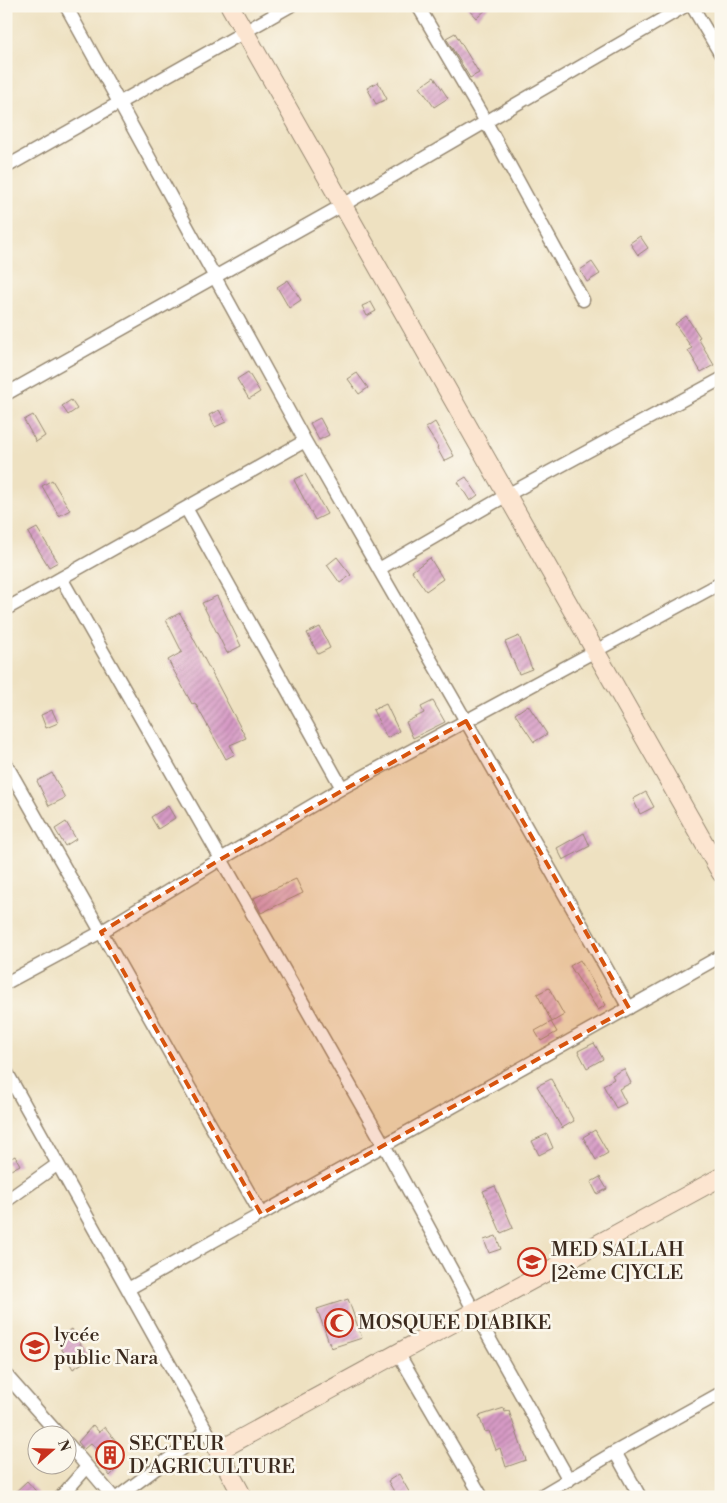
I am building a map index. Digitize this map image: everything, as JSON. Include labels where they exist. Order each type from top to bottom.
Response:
[{"type":"street","points":[[66,6],[305,441],[629,1008]]},
{"type":"street","points":[[230,6],[721,873]]},
{"type":"street","points":[[6,167],[290,6]]},
{"type":"street","points":[[418,6],[486,122],[583,300]]},
{"type":"street","points":[[6,394],[344,205],[685,6]]},
{"type":"street","points":[[692,6],[721,55]]},
{"type":"street","points":[[379,569],[507,494],[721,379]]},
{"type":"street","points":[[6,609],[305,441]]},
{"type":"street","points":[[186,508],[342,788]]},
{"type":"street","points":[[61,578],[384,1145],[474,1311],[570,1480]]},
{"type":"street","points":[[6,983],[101,932],[342,788],[721,583]]},
{"type":"street","points":[[6,764],[261,1214]]},
{"type":"street","points":[[128,1290],[721,956]]},
{"type":"street","points":[[6,1071],[243,1497]]},
{"type":"street","points":[[6,1201],[58,1164]]},
{"type":"street","points":[[218,1451],[721,1177]]},
{"type":"street","points":[[398,1353],[482,1497]]},
{"type":"street","points":[[6,1375],[51,1426]]},
{"type":"street","points":[[539,1497],[721,1392]]},
{"type":"street","points":[[118,1497],[206,1431]]},
{"type":"street","points":[[615,1452],[640,1497]]},
{"type":"street","points":[[78,1456],[114,1497]]},
{"type":"street","points":[[61,1497],[87,1467]]},
{"type":"highlighted area","points":[[466,721],[629,1008],[261,1214],[101,932],[221,859]]},
{"type":"building","points":[[466,6],[490,6],[477,18]]},
{"type":"building","points":[[455,33],[479,73],[470,78],[446,38]]},
{"type":"building","points":[[434,77],[448,98],[434,107],[420,87]]},
{"type":"building","points":[[378,82],[387,99],[376,104],[367,88]]},
{"type":"building","points":[[640,236],[648,248],[638,255],[630,243]]},
{"type":"building","points":[[592,262],[600,274],[587,282],[580,270]]},
{"type":"building","points":[[288,280],[301,300],[289,308],[277,287]]},
{"type":"building","points":[[371,302],[376,311],[367,316],[362,306]]},
{"type":"building","points":[[686,316],[700,337],[698,338],[714,365],[701,372],[688,350],[692,348],[675,324]]},
{"type":"building","points":[[248,372],[260,392],[249,399],[237,379]]},
{"type":"building","points":[[357,373],[368,388],[359,394],[348,379]]},
{"type":"building","points":[[71,400],[77,409],[68,415],[62,406]]},
{"type":"building","points":[[219,410],[226,422],[215,427],[209,415]]},
{"type":"building","points":[[33,415],[45,436],[36,442],[24,420]]},
{"type":"building","points":[[320,418],[329,435],[319,440],[310,423]]},
{"type":"building","points":[[435,422],[454,456],[444,461],[426,428]]},
{"type":"building","points":[[305,474],[327,514],[315,520],[294,480]]},
{"type":"building","points":[[466,477],[478,495],[470,501],[458,482]]},
{"type":"building","points":[[52,480],[70,510],[59,516],[42,486]]},
{"type":"building","points":[[37,528],[58,562],[49,567],[28,533]]},
{"type":"building","points":[[337,557],[351,575],[340,583],[327,565]]},
{"type":"building","points":[[430,558],[443,579],[426,591],[412,571]]},
{"type":"building","points":[[217,596],[241,646],[227,653],[202,603]]},
{"type":"building","points":[[180,613],[246,738],[230,745],[235,754],[226,759],[195,703],[192,704],[168,660],[182,652],[166,620]]},
{"type":"building","points":[[320,627],[330,648],[318,654],[307,633]]},
{"type":"building","points":[[519,636],[532,669],[519,674],[505,642]]},
{"type":"building","points":[[433,701],[445,722],[413,738],[406,722],[424,713],[421,707]]},
{"type":"building","points":[[386,704],[399,731],[387,738],[373,710]]},
{"type":"building","points":[[528,705],[547,734],[534,742],[515,714]]},
{"type":"building","points":[[52,710],[58,723],[46,728],[41,715]]},
{"type":"building","points":[[52,773],[65,798],[49,806],[37,781]]},
{"type":"building","points":[[646,792],[654,807],[640,814],[633,799]]},
{"type":"building","points":[[168,806],[175,818],[158,829],[151,817]]},
{"type":"building","points":[[66,822],[76,839],[65,846],[55,829]]},
{"type":"building","points":[[584,833],[590,846],[563,860],[557,848]]},
{"type":"building","points":[[296,879],[303,893],[261,913],[254,898]]},
{"type":"building","points":[[580,960],[606,1005],[598,1010],[570,966]]},
{"type":"building","points":[[549,988],[564,1015],[552,1022],[537,994]]},
{"type":"building","points":[[551,1022],[557,1032],[541,1041],[535,1031]]},
{"type":"building","points":[[594,1043],[603,1059],[587,1068],[578,1051]]},
{"type":"building","points":[[624,1069],[631,1083],[619,1089],[626,1103],[616,1108],[603,1085],[614,1079],[612,1075]]},
{"type":"building","points":[[551,1079],[574,1121],[562,1128],[537,1086]]},
{"type":"building","points":[[595,1130],[608,1153],[596,1160],[583,1137]]},
{"type":"building","points":[[547,1134],[553,1148],[539,1155],[532,1141]]},
{"type":"building","points":[[15,1156],[20,1165],[11,1170],[6,1161]]},
{"type":"building","points":[[600,1177],[607,1189],[597,1194],[591,1182]]},
{"type":"building","points":[[495,1186],[513,1228],[501,1233],[483,1191]]},
{"type":"building","points":[[496,1236],[501,1249],[489,1253],[484,1240]]},
{"type":"building","name":"MOSQUEE DIABIKE","points":[[348,1299],[362,1338],[331,1348],[317,1309]]},
{"type":"building","points":[[72,1329],[89,1359],[73,1369],[56,1339]]},
{"type":"building","points":[[504,1408],[505,1412],[509,1411],[526,1460],[506,1467],[500,1448],[496,1450],[489,1431],[485,1432],[479,1416]]},
{"type":"building","name":"SECTEUR D'AGRICULTURE","points":[[93,1425],[99,1432],[105,1427],[119,1445],[114,1451],[123,1462],[110,1476],[102,1466],[108,1462],[91,1443],[84,1449],[78,1442]]},
{"type":"building","points":[[399,1474],[412,1497],[397,1497],[388,1481]]},
{"type":"building","points":[[27,1481],[41,1497],[10,1497]]},
{"type":"place","name":"MED SALLAH [2ème C]YCLE","points":[[532,1262]]},
{"type":"place","name":"MOSQUEE DIABIKE","points":[[339,1323]]},
{"type":"place","name":"lycée public Nara","points":[[35,1347]]},
{"type":"place","name":"SECTEUR D'AGRICULTURE","points":[[110,1455]]}]
